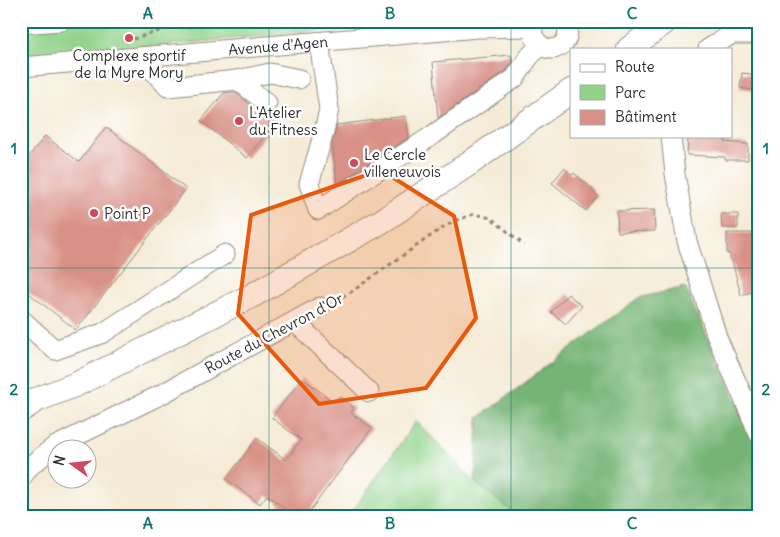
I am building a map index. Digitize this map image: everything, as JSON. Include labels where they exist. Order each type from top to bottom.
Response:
[{"type":"main road","points":[[630,48],[666,21]]},
{"type":"main road","points":[[26,404],[77,384],[253,295],[374,226],[570,93]]},
{"type":"street","points":[[21,24],[61,21]]},
{"type":"street","name":"Avenue d'Agen","points":[[21,67],[478,28],[522,27],[544,48],[552,49],[559,47],[565,42],[568,35],[568,27],[565,21]]},
{"type":"street","points":[[710,48],[732,34],[759,34]]},
{"type":"street","points":[[319,42],[329,109],[309,184],[318,210],[427,139],[515,78],[534,38]]},
{"type":"street","points":[[132,58],[168,87],[237,80],[270,73],[299,79]]},
{"type":"street","points":[[237,80],[267,103]]},
{"type":"street","points":[[671,138],[675,174],[687,242],[717,337],[759,434]]},
{"type":"street","points":[[21,319],[55,350],[103,333],[225,254]]},
{"type":"street","name":"Route du Chevron d'Or","points":[[21,478],[30,466],[54,447],[162,394],[320,308]]},
{"type":"street","points":[[295,322],[369,392]]},
{"type":"path","points":[[132,58],[122,44],[140,36],[169,28],[182,21]]},
{"type":"path","name":"Route du Chevron d'Or","points":[[320,308],[351,292],[439,230],[457,220],[474,214],[491,218],[524,245]]},
{"type":"highlighted area","points":[[381,170],[454,216],[476,318],[426,388],[319,404],[238,314],[251,215]]},
{"type":"green space","name":"Complexe sportif de la Myre Mory","points":[[21,21],[385,21],[384,23],[294,33],[21,57]]},
{"type":"green space","points":[[685,287],[759,450],[759,516],[518,516],[475,482],[478,418],[638,298]]},
{"type":"green space","points":[[416,421],[475,482],[518,516],[349,516]]},
{"type":"building","points":[[511,55],[512,62],[507,70],[438,118],[433,62]]},
{"type":"building","points":[[742,73],[759,75],[759,91],[740,88]]},
{"type":"building","name":"L'Atelier du Fitness","points":[[234,92],[260,112],[269,114],[277,120],[247,158],[201,121],[224,93]]},
{"type":"building","name":"Le Cercle villeneuvois","points":[[406,116],[409,137],[337,184],[332,144],[337,125]]},
{"type":"building","name":"Point P","points":[[106,127],[186,189],[76,330],[21,287],[21,166],[45,136],[79,162]]},
{"type":"building","points":[[688,138],[726,138],[725,142],[748,144],[748,160],[725,160],[725,157],[687,155]]},
{"type":"building","points":[[564,168],[572,175],[574,173],[593,189],[592,191],[598,196],[586,211],[552,183]]},
{"type":"building","points":[[654,210],[655,231],[618,232],[617,211]]},
{"type":"building","points":[[721,214],[738,214],[738,228],[722,228]]},
{"type":"building","points":[[727,233],[754,233],[754,269],[759,290],[741,295],[732,261],[730,261],[730,254],[727,254]]},
{"type":"building","points":[[568,294],[582,306],[566,324],[551,312]]},
{"type":"building","points":[[302,378],[334,402],[339,396],[354,408],[351,413],[372,428],[306,516],[295,516],[267,495],[260,504],[226,479],[257,438],[286,460],[301,440],[272,418]]},
{"type":"place","name":"Complexe sportif de la Myre Mory","points":[[129,38]]},
{"type":"place","name":"L'Atelier du Fitness","points":[[239,121]]},
{"type":"place","name":"Le Cercle villeneuvois","points":[[354,163]]},
{"type":"place","name":"Point P","points":[[94,213]]}]
